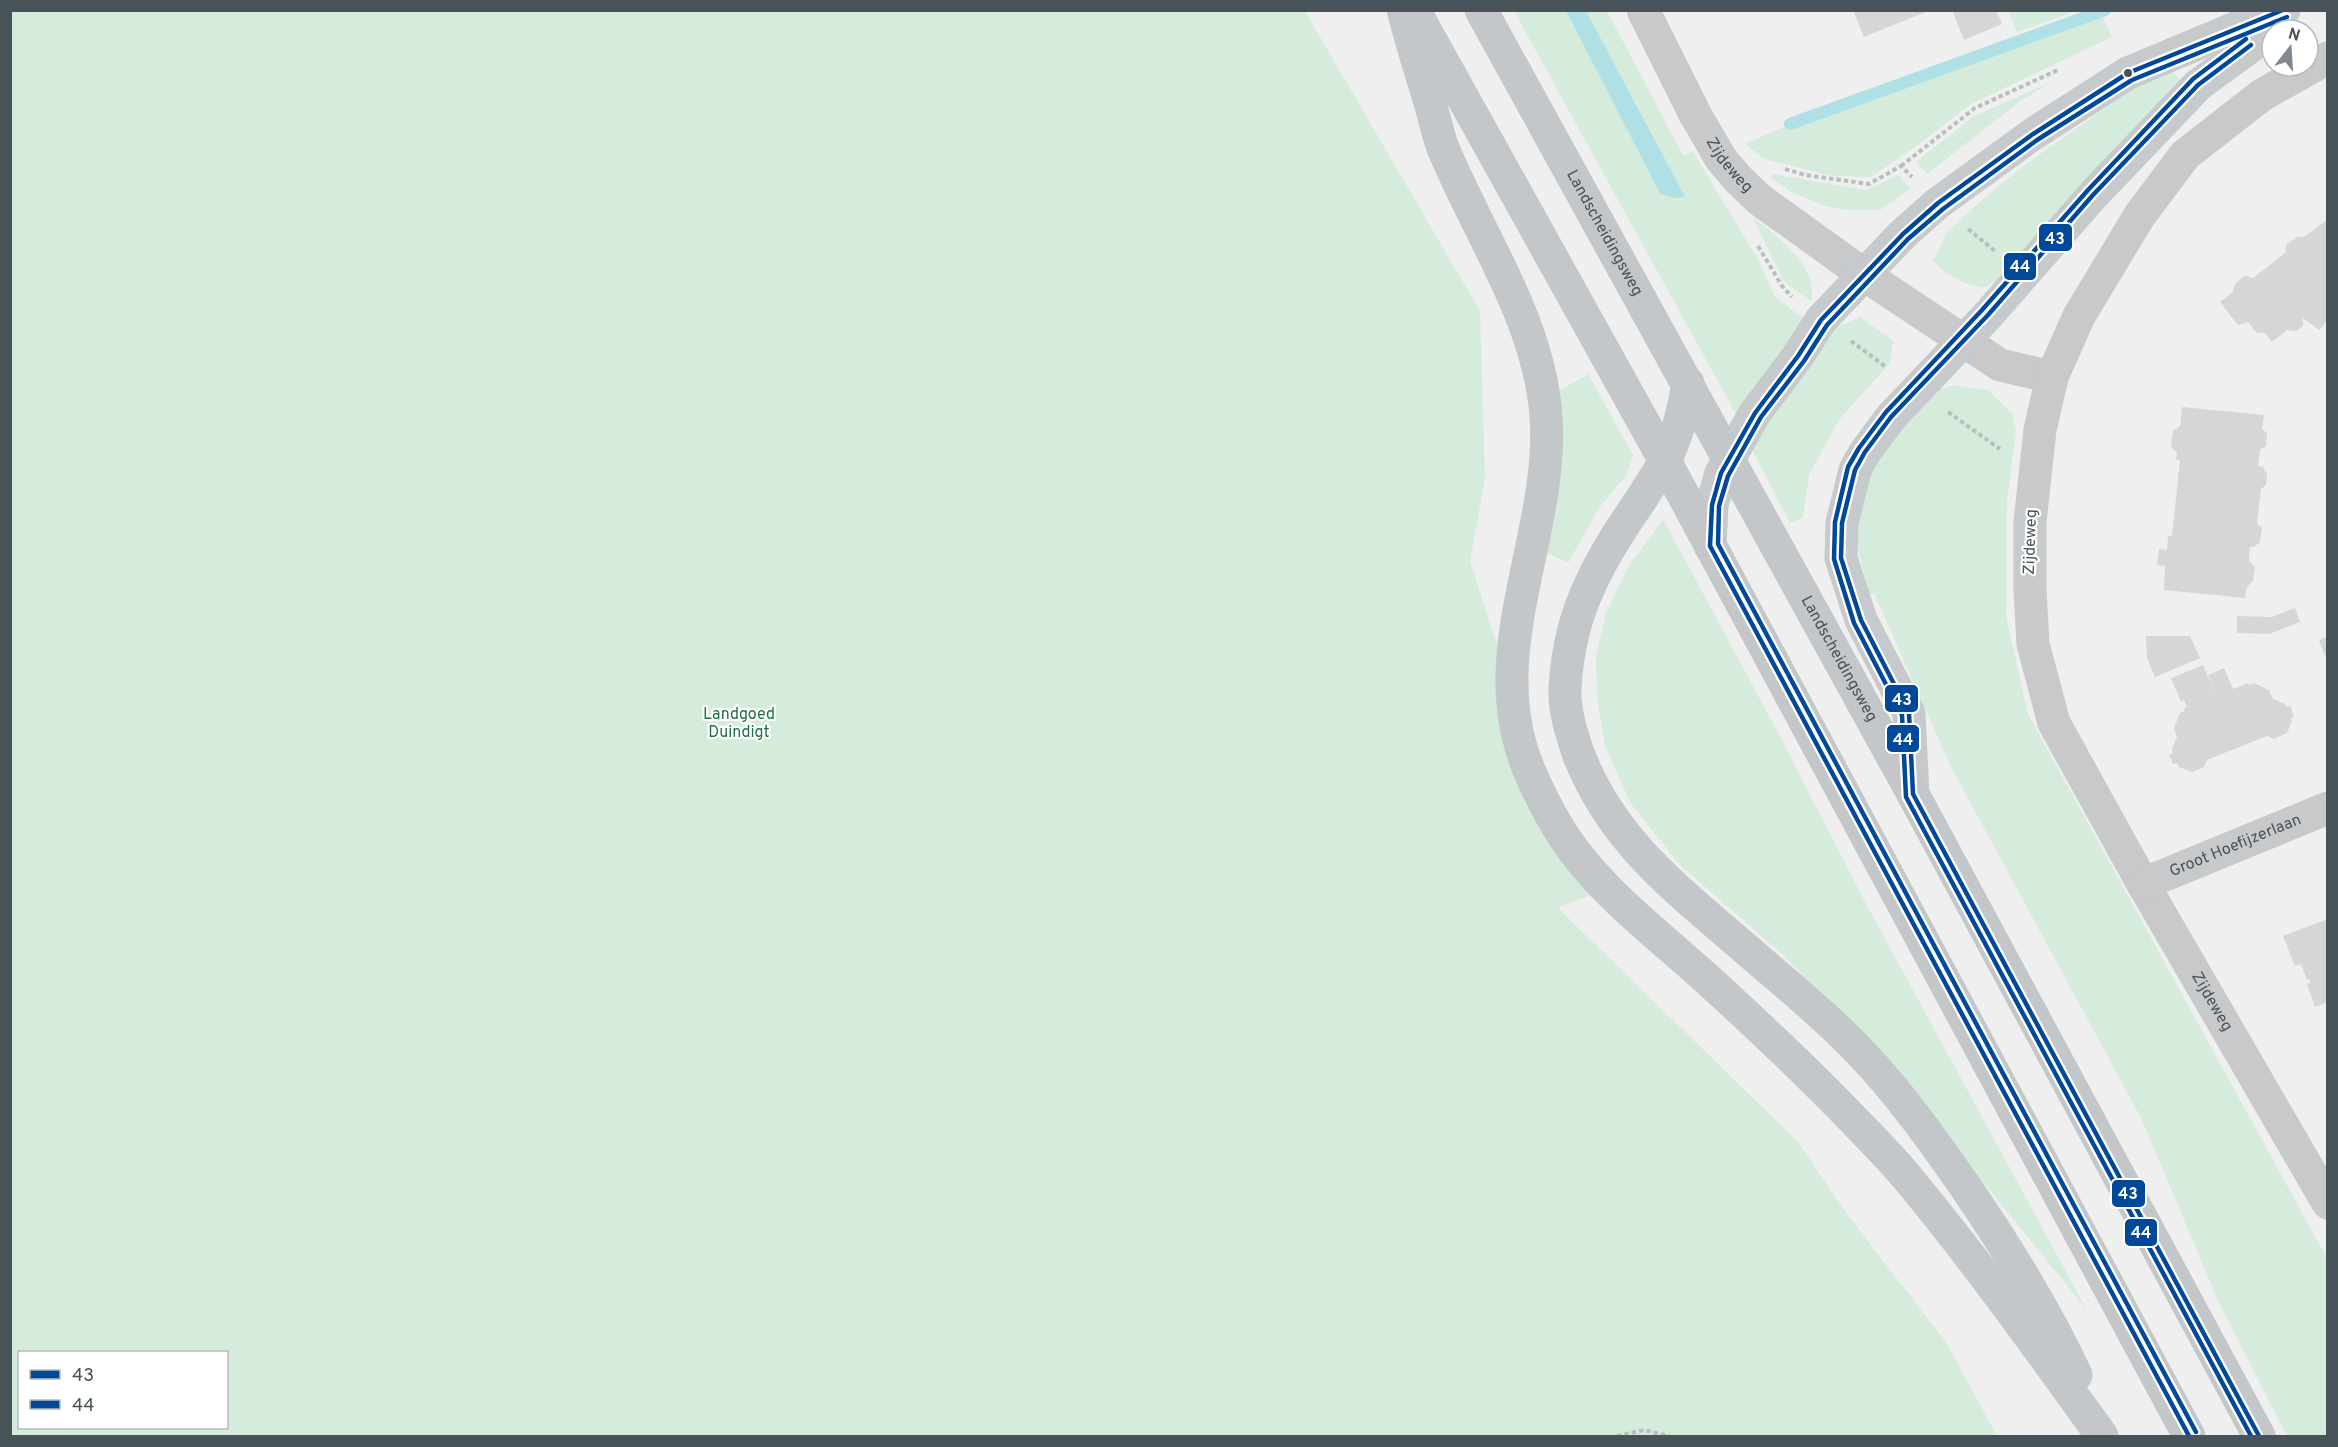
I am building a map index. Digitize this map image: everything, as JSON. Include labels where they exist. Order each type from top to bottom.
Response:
[{"type":"main road","points":[[1403,10],[1442,145],[1520,312],[1532,344],[1545,404],[1545,463],[1516,621],[1512,676],[1513,712],[1528,766],[1539,791],[1574,850],[1615,896],[1780,1045],[1908,1177],[1976,1264],[2103,1437]]},
{"type":"main road","points":[[1414,10],[1665,461],[2189,1437]]},
{"type":"main road","name":"Landscheidingsweg","points":[[1481,10],[1913,794],[2259,1437]]},
{"type":"main road","points":[[1688,383],[1677,432],[1665,461],[1592,581],[1574,631],[1567,660],[1565,692],[1572,735],[1586,772],[1606,811],[1633,847],[1685,897],[1831,1024],[1874,1067],[1937,1145],[2027,1280],[2053,1326],[2103,1437]]},
{"type":"street","name":"Zijdeweg","points":[[1643,10],[1695,114],[1727,166],[1760,200],[1863,274],[2000,365],[2052,377],[2040,430],[2030,522],[2030,590],[2033,644],[2054,723],[2143,884],[2328,1203]]},
{"type":"street","points":[[1710,546],[1712,505],[1721,473],[1755,413],[1798,356],[1817,325],[1894,242],[1938,203],[2069,110],[2128,73],[2284,10]]},
{"type":"street","points":[[1913,794],[1909,713],[1861,620],[1841,558],[1842,523],[1852,479],[1865,452],[1891,417],[1964,340],[2093,195],[2198,85],[2260,40]]},
{"type":"street","points":[[2052,377],[2079,316],[2096,286],[2140,215],[2185,155],[2262,95],[2328,58]]},
{"type":"street","name":"Groot Hoefijzerlaan","points":[[2143,884],[2328,808]]},
{"type":"path","points":[[1901,166],[1975,108],[2065,66]]},
{"type":"path","points":[[1617,1437],[1644,1430],[1669,1437]]},
{"type":"green space","name":"Landgoed Duindigt","points":[[10,11],[1305,11],[1480,311],[1485,479],[1470,561],[1498,648],[1498,696],[1503,746],[1539,822],[1598,892],[1558,908],[1798,1142],[1847,1214],[1946,1342],[1997,1436],[11,1436]]},
{"type":"green space","points":[[1514,11],[1607,11],[1683,155],[1693,152],[1759,261],[1775,297],[1803,318],[1795,341],[1737,416]]},
{"type":"green space","points":[[2008,11],[2076,11],[2017,32]]},
{"type":"green space","points":[[2101,14],[2112,37],[1971,104],[1918,145],[1871,177],[1832,176],[1764,159],[1745,144],[1790,124]]},
{"type":"green space","points":[[2170,69],[2181,81],[2003,276],[1984,288],[1976,287],[1956,279],[1933,261],[1947,232],[2026,164],[2144,81]]},
{"type":"green space","points":[[2049,83],[2018,103],[1927,174],[1916,162],[1974,116]]},
{"type":"green space","points":[[1772,174],[1867,190],[1898,175],[1911,188],[1880,210],[1849,210],[1828,207],[1793,193],[1771,178]]},
{"type":"green space","points":[[1752,216],[1783,242],[1803,264],[1812,289],[1811,301],[1784,282]]},
{"type":"green space","points":[[1860,317],[1893,341],[1890,363],[1839,420],[1809,475],[1803,518],[1790,523],[1749,444],[1834,328]]},
{"type":"green space","points":[[1588,374],[1633,455],[1627,474],[1599,508],[1568,563],[1541,550],[1557,392]]},
{"type":"green space","points":[[1954,385],[1988,390],[2012,413],[2016,431],[2007,502],[2006,616],[2028,714],[2327,1258],[2327,1436],[2287,1436],[2220,1305],[2141,1118],[1951,767],[1874,593],[1870,595],[1855,538],[1861,491],[1900,425],[1933,391]]},
{"type":"green space","points":[[1663,519],[1782,740],[1864,900],[2087,1310],[1879,1054],[1781,953],[1680,865],[1631,804],[1605,746],[1597,698],[1596,656],[1606,613],[1627,569]]},
{"type":"water","points":[[1566,11],[1586,11],[1685,197],[1672,198],[1660,193]]},
{"type":"building","points":[[1853,10],[1928,10],[1928,11],[1864,37]]},
{"type":"building","points":[[1952,10],[1996,10],[2002,24],[1964,40]]},
{"type":"building","points":[[2328,219],[2328,320],[2319,330],[2303,318],[2303,326],[2296,331],[2287,330],[2272,342],[2265,333],[2257,333],[2248,322],[2238,325],[2220,302],[2233,292],[2235,284],[2244,276],[2253,278],[2285,253],[2286,245],[2297,237],[2304,237]]},
{"type":"building","points":[[2182,407],[2264,415],[2262,428],[2267,434],[2266,446],[2260,450],[2258,466],[2263,467],[2267,474],[2266,485],[2261,489],[2257,523],[2262,528],[2260,542],[2250,547],[2249,561],[2255,568],[2253,581],[2247,587],[2245,598],[2164,590],[2165,566],[2157,565],[2159,549],[2167,550],[2168,536],[2172,536],[2180,460],[2176,460],[2177,453],[2171,446],[2173,431],[2180,426]]},
{"type":"building","points":[[2295,608],[2300,622],[2269,634],[2237,633],[2237,616],[2272,617]]},
{"type":"building","points":[[2146,636],[2190,636],[2200,658],[2155,677],[2147,658]]},
{"type":"building","points":[[2328,637],[2328,661],[2327,661],[2319,640]]},
{"type":"building","points":[[2203,665],[2217,698],[2208,675],[2224,668],[2233,689],[2254,683],[2269,690],[2273,699],[2285,704],[2286,707],[2290,705],[2294,716],[2291,718],[2287,733],[2274,739],[2267,736],[2207,760],[2204,767],[2192,772],[2179,767],[2177,763],[2173,764],[2169,755],[2173,753],[2172,749],[2177,737],[2174,728],[2180,713],[2187,707],[2184,700],[2181,702],[2171,678]]},
{"type":"building","points":[[2328,919],[2328,1002],[2315,1007],[2307,984],[2310,983],[2309,979],[2307,980],[2301,964],[2295,966],[2283,936]]},
{"type":"waterway","points":[[1790,124],[2105,10]]},
{"type":"transit line","name":"43","points":[[2189,1436],[1710,546],[1712,505],[1721,473],[1755,413],[1798,356],[1821,320],[1903,234],[1938,203],[2033,134],[2128,73],[2283,10]]},
{"type":"transit line","name":"44","points":[[2196,1432],[1718,544],[1719,506],[1728,476],[1761,417],[1804,361],[1827,325],[1908,239],[1943,209],[2037,140],[2132,80],[2287,17]]},
{"type":"transit line","name":"44","points":[[2246,39],[2193,79],[2088,190],[1982,310],[1886,412],[1848,467],[1835,522],[1834,559],[1854,623],[1902,715],[1906,797],[2251,1436]]},
{"type":"transit line","name":"43","points":[[2251,45],[2198,85],[2093,195],[1988,315],[1891,417],[1865,452],[1855,470],[1842,523],[1841,558],[1861,620],[1909,713],[1913,794],[2259,1436]]}]
